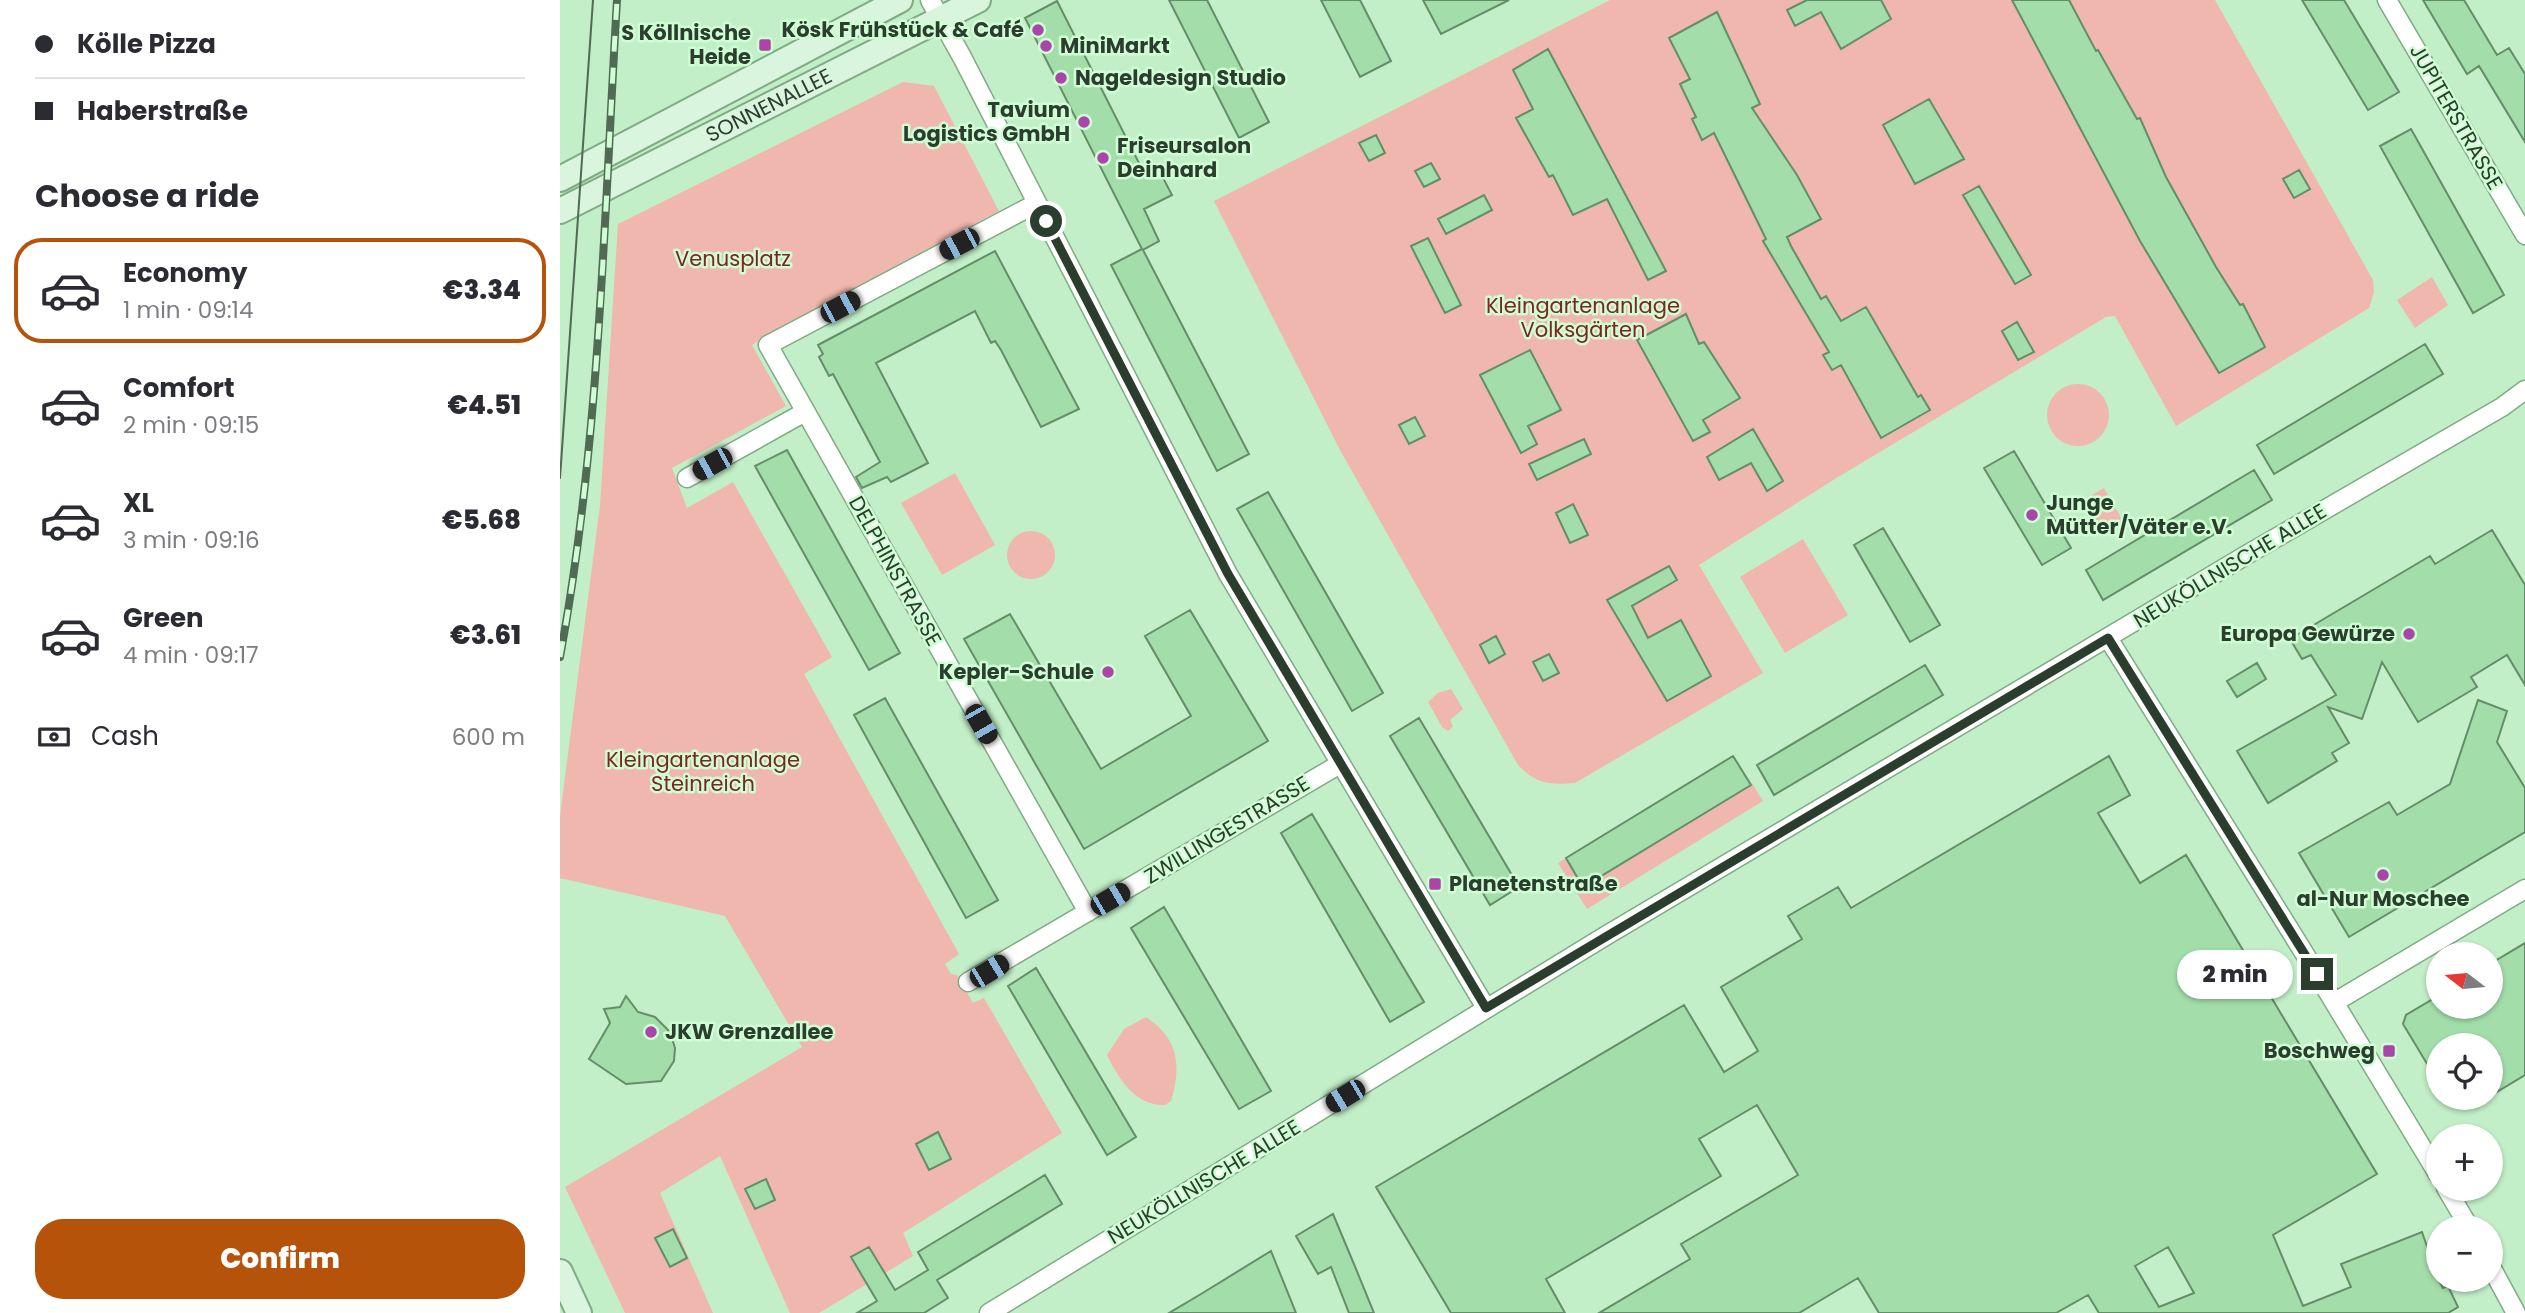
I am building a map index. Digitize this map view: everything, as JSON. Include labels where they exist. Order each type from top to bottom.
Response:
[{"type":"main road","name":"SONNENALLEE","points":[[560,179],[900,0]]},
{"type":"main road","name":"SONNENALLEE","points":[[560,211],[935,10],[978,0]]},
{"type":"main road","points":[[560,1272],[579,1313]]},
{"type":"street","name":"JUPITERSTRASSE","points":[[2387,0],[2525,235]]},
{"type":"street","points":[[935,10],[1228,574],[1486,1008]]},
{"type":"street","name":"DELPHINSTRASSE","points":[[1037,203],[768,345],[1088,912]]},
{"type":"street","name":"NEUKÖLLNISCHE ALLEE","points":[[989,1313],[1486,1008],[2502,407],[2525,390]]},
{"type":"street","name":"NEUKÖLLNISCHE ALLEE","points":[[2502,407],[2525,404]]},
{"type":"street","points":[[687,478],[805,412]]},
{"type":"street","points":[[2108,638],[2335,1002],[2426,1154]]},
{"type":"street","name":"ZWILLINGESTRASSE","points":[[968,982],[1340,764]]},
{"type":"street","points":[[2335,1002],[2525,889]]},
{"type":"street","points":[[2503,1289],[2516,1313]]},
{"type":"green space","name":"Kleingartenanlage Volksgärten","points":[[1610,0],[2215,0],[2373,280],[2374,292],[2369,308],[2176,426],[2115,316],[2106,317],[1838,477],[1699,565],[1763,673],[1575,783],[1558,784],[1537,780],[1518,765],[1340,450],[1214,201]]},
{"type":"green space","name":"Kleingartenanlage Steinreich","points":[[903,82],[934,86],[999,211],[777,329],[752,345],[786,406],[672,468],[687,508],[733,482],[832,657],[804,674],[959,954],[945,964],[951,974],[957,975],[973,1003],[984,998],[1062,1133],[903,1233],[913,1256],[819,1313],[790,1313],[720,1156],[660,1193],[713,1313],[625,1313],[565,1187],[802,1047],[725,916],[560,878],[560,816],[600,505],[618,224]]},
{"type":"green space","points":[[2432,277],[2448,305],[2415,328],[2397,300]]},
{"type":"green space","points":[[2078,384],[2090,386],[2100,393],[2107,403],[2107,427],[2100,437],[2090,444],[2078,446],[2066,444],[2056,437],[2049,427],[2047,415],[2049,403],[2056,393],[2066,386]]},
{"type":"green space","points":[[955,473],[995,545],[942,575],[901,503]]},
{"type":"green space","points":[[2104,488],[2123,521],[2105,532],[2096,530],[2080,502]]},
{"type":"green space","points":[[1031,531],[1048,538],[1055,555],[1048,572],[1031,579],[1014,572],[1007,555],[1014,538]]},
{"type":"green space","points":[[1803,539],[1848,615],[1785,653],[1740,577]]},
{"type":"green space","points":[[1451,689],[1463,709],[1450,720],[1453,726],[1448,731],[1442,727],[1428,702],[1438,693]]},
{"type":"green space","points":[[1752,783],[1763,801],[1587,909],[1558,863],[1566,858],[1583,886]]},
{"type":"green space","points":[[1146,1017],[1165,1034],[1175,1053],[1174,1088],[1171,1101],[1165,1105],[1154,1104],[1137,1096],[1123,1082],[1107,1055],[1124,1029]]},
{"type":"building","points":[[1169,0],[1207,0],[1269,122],[1239,138]]},
{"type":"building","points":[[1321,0],[1360,0],[1391,61],[1360,77]]},
{"type":"building","points":[[1423,0],[1509,0],[1441,34]]},
{"type":"building","points":[[1807,0],[1881,0],[1891,19],[1841,49],[1821,12],[1795,26],[1787,10]]},
{"type":"building","points":[[2012,0],[2069,0],[2096,51],[2098,50],[2137,119],[2140,118],[2166,177],[2216,267],[2240,305],[2243,304],[2265,347],[2219,373],[2140,241]]},
{"type":"building","points":[[2302,0],[2344,0],[2399,92],[2368,110]]},
{"type":"building","points":[[2423,0],[2464,0],[2497,55],[2509,48],[2525,74],[2525,142],[2479,66],[2467,74]]},
{"type":"building","points":[[1057,1],[1145,175],[1158,168],[1172,195],[1144,209],[1159,241],[1143,250],[1249,454],[1217,471],[1111,265],[1142,249],[1025,18]]},
{"type":"building","points":[[1717,12],[1760,104],[1752,108],[1797,175],[1821,219],[1787,237],[1791,246],[1821,299],[1826,296],[1841,321],[1866,307],[1918,397],[1921,395],[1930,410],[1881,438],[1841,365],[1832,370],[1823,355],[1829,352],[1763,241],[1766,239],[1714,133],[1702,140],[1692,119],[1696,117],[1680,84],[1690,79],[1669,38]]},
{"type":"building","points":[[1548,49],[1666,271],[1648,280],[1607,199],[1573,215],[1553,175],[1549,177],[1516,118],[1533,109],[1513,70]]},
{"type":"building","points":[[1929,99],[1964,159],[1915,184],[1883,125]]},
{"type":"building","points":[[2411,129],[2504,295],[2473,313],[2380,146]]},
{"type":"building","points":[[1376,135],[1385,153],[1369,161],[1359,143]]},
{"type":"building","points":[[1431,163],[1440,179],[1424,187],[1415,171]]},
{"type":"building","points":[[2299,170],[2310,189],[2294,198],[2283,179]]},
{"type":"building","points":[[1979,186],[2031,275],[2015,284],[1963,195]]},
{"type":"building","points":[[1484,195],[1492,210],[1446,234],[1438,219]]},
{"type":"building","points":[[1428,238],[1461,305],[1445,313],[1411,246]]},
{"type":"building","points":[[995,251],[1079,409],[1041,427],[1001,350],[995,341],[991,343],[975,311],[876,363],[928,463],[891,482],[887,477],[862,488],[856,477],[880,462],[833,374],[829,376],[819,357],[823,354],[818,345]]},
{"type":"building","points":[[1686,314],[1699,344],[1704,342],[1740,398],[1703,420],[1710,432],[1693,441],[1637,340]]},
{"type":"building","points":[[2017,322],[2034,352],[2018,360],[2002,331]]},
{"type":"building","points":[[2425,344],[2443,374],[2274,474],[2257,445]]},
{"type":"building","points":[[1530,350],[1561,410],[1528,426],[1537,444],[1521,453],[1480,375]]},
{"type":"building","points":[[1415,417],[1425,436],[1409,444],[1399,425]]},
{"type":"building","points":[[1753,429],[1783,481],[1767,491],[1751,463],[1719,480],[1707,457]]},
{"type":"building","points":[[1584,439],[1591,454],[1537,480],[1529,464]]},
{"type":"building","points":[[787,450],[900,653],[869,670],[755,466]]},
{"type":"building","name":"Junge Mütter/Väter e.V.","points":[[2014,451],[2071,548],[2042,565],[1984,468]]},
{"type":"building","points":[[2254,470],[2272,500],[2103,600],[2086,570]]},
{"type":"building","points":[[1268,492],[1383,693],[1352,711],[1237,509]]},
{"type":"building","points":[[1573,504],[1588,535],[1570,543],[1556,513]]},
{"type":"building","points":[[1883,528],[1940,625],[1910,642],[1854,545]]},
{"type":"building","points":[[2492,530],[2525,585],[2525,685],[2507,655],[2471,677],[2477,687],[2418,722],[2382,662],[2362,719],[2328,707],[2349,743],[2332,753],[2337,761],[2268,803],[2237,751],[2336,695],[2311,655],[2302,659],[2290,639],[2430,556],[2435,564]]},
{"type":"building","points":[[1669,566],[1677,580],[1632,606],[1648,638],[1681,620],[1711,676],[1667,701],[1607,600]]},
{"type":"building","points":[[1190,610],[1268,741],[1084,849],[964,639],[1010,614],[1101,769],[1191,716],[1145,636]]},
{"type":"building","points":[[1496,636],[1505,654],[1489,663],[1480,645]]},
{"type":"building","points":[[1549,654],[1559,673],[1543,681],[1533,662]]},
{"type":"building","points":[[2257,663],[2266,679],[2237,697],[2227,681]]},
{"type":"building","points":[[1925,665],[1943,695],[1774,795],[1757,765]]},
{"type":"building","points":[[885,698],[998,900],[966,918],[854,715]]},
{"type":"building","name":"al-Nur Moschee","points":[[2478,700],[2507,711],[2497,742],[2525,788],[2525,832],[2349,937],[2299,853],[2389,802],[2397,815],[2450,784]]},
{"type":"building","points":[[1419,718],[1519,887],[1490,905],[1390,736]]},
{"type":"building","points":[[1733,756],[1751,785],[1583,887],[1566,858]]},
{"type":"building","points":[[2109,756],[2130,795],[2098,813],[2140,883],[2186,855],[2377,1174],[2273,1235],[2303,1306],[2351,1287],[2341,1264],[2422,1232],[2426,1244],[2426,1292],[2451,1292],[2458,1307],[2448,1313],[2099,1313],[2088,1295],[2056,1313],[1879,1313],[1858,1278],[1799,1313],[1599,1313],[1690,1259],[1681,1244],[1798,1175],[1757,1105],[1699,1139],[1721,1176],[1546,1279],[1565,1313],[1451,1313],[1376,1187],[1684,1005],[1724,1072],[1758,1051],[1721,987],[1802,939],[1788,916],[1838,887],[1851,908]],"holes":[[[2168,1247],[2194,1293],[2159,1307],[2135,1266]]]},
{"type":"building","points":[[1312,814],[1424,1002],[1390,1022],[1281,833]]},
{"type":"building","points":[[1164,907],[1271,1091],[1239,1109],[1131,928]]},
{"type":"building","points":[[2525,943],[2525,1075],[2503,1088],[2503,1033],[2426,1033],[2426,1062],[2403,1024],[2406,1015],[2426,1003],[2426,1019],[2503,1019],[2503,956]]},
{"type":"building","points":[[1036,968],[1136,1137],[1107,1155],[1008,986]]},
{"type":"building","points":[[626,996],[638,1012],[655,1017],[670,1032],[675,1048],[674,1061],[661,1081],[626,1084],[589,1059],[610,1023],[604,1009],[620,1007]]},
{"type":"building","points":[[938,1132],[951,1159],[929,1170],[916,1144]]},
{"type":"building","points":[[1045,1175],[1062,1204],[937,1280],[948,1298],[924,1313],[857,1313],[877,1301],[851,1257],[869,1247],[895,1290],[928,1270],[918,1252]]},
{"type":"building","points":[[766,1179],[775,1200],[755,1209],[745,1189]]},
{"type":"building","points":[[1333,1214],[1374,1313],[1349,1313],[1331,1267],[1318,1274],[1296,1236]]},
{"type":"building","points":[[673,1229],[687,1258],[670,1267],[655,1238]]},
{"type":"building","points":[[1271,1251],[1296,1313],[1169,1313],[1201,1294]]},
{"type":"tram line","points":[[560,478],[593,0]]},
{"type":"railway","points":[[560,657],[584,494],[592,412],[617,0]]},
{"type":"place","name":"Kösk Frühstück & Café","points":[[1038,30]]},
{"type":"place","name":"S Köllnische Heide","points":[[765,45]]},
{"type":"place","name":"MiniMarkt","points":[[1046,46]]},
{"type":"place","name":"Nageldesign Studio","points":[[1061,78]]},
{"type":"place","name":"Tavium Logistics GmbH","points":[[1084,122]]},
{"type":"place","name":"Friseursalon Deinhard","points":[[1103,158]]},
{"type":"place","name":"Junge Mütter/Väter e.V.","points":[[2032,515]]},
{"type":"place","name":"Europa Gewürze","points":[[2409,634]]},
{"type":"place","name":"Kepler-Schule","points":[[1108,672]]},
{"type":"place","name":"al-Nur Moschee","points":[[2383,875]]},
{"type":"place","name":"Planetenstraße","points":[[1435,884]]},
{"type":"place","name":"JKW Grenzallee","points":[[651,1032]]},
{"type":"place","name":"Boschweg","points":[[2389,1051]]},
{"type":"route","points":[[1046,221],[1228,574],[1486,1008],[2108,638],[2317,974]]},
{"type":"park label","name":"Venusplatz","points":[[733,259]]}]
